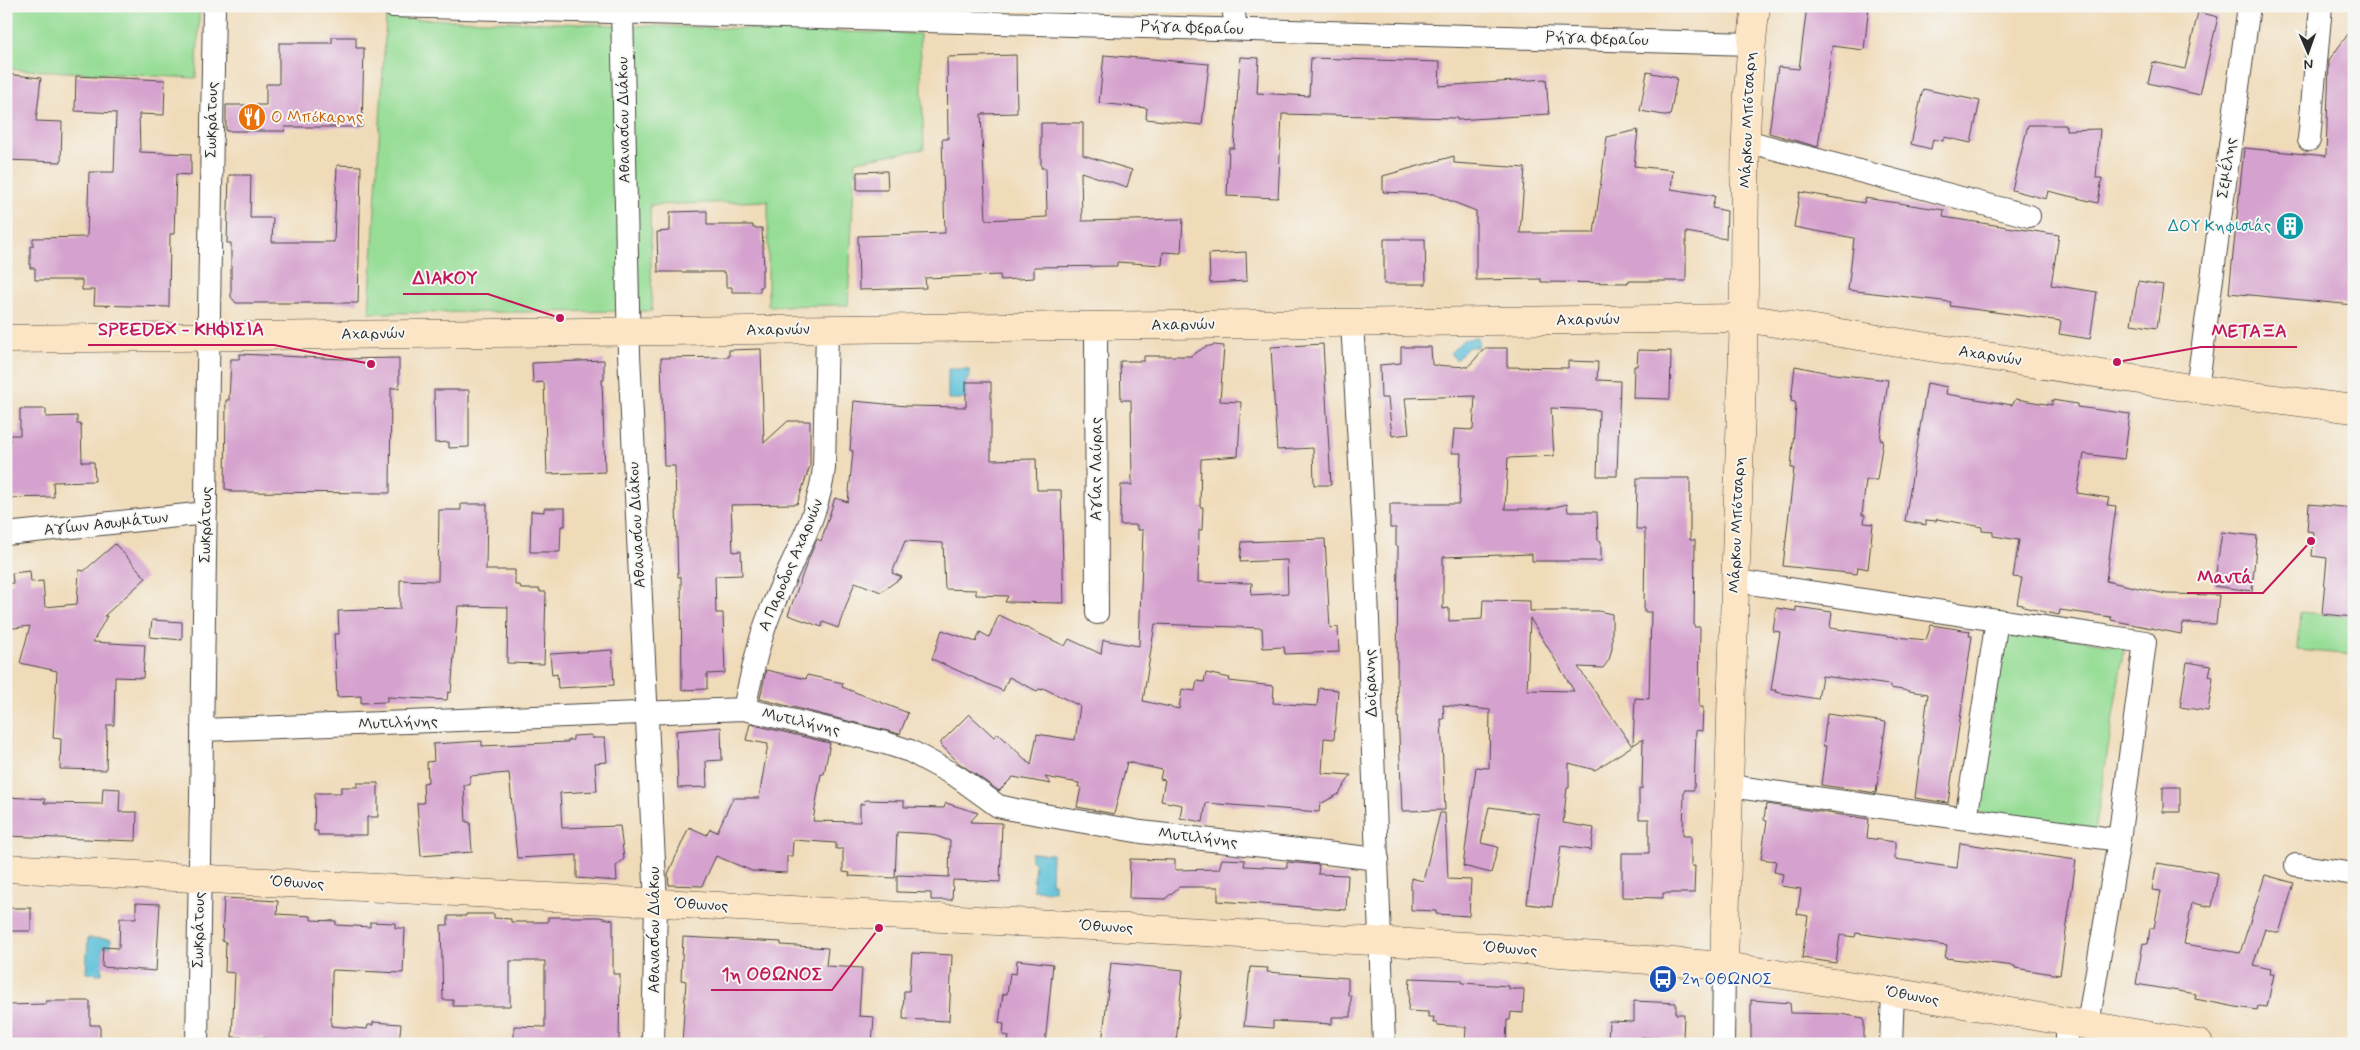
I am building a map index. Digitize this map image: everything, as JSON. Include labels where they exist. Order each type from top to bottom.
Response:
[{"type":"street","name":"Σωκράτους","points":[[197,1044],[214,6]]},
{"type":"street","name":"Ρήγα Φεραίου","points":[[393,6],[622,9],[1751,44]]},
{"type":"street","points":[[1233,6],[1236,29]]},
{"type":"street","name":"Μάρκου Μπότσαρη","points":[[1723,1044],[1744,318],[1746,140],[1751,44],[1756,6]]},
{"type":"street","name":"Σεμέλης","points":[[2197,389],[2249,6]]},
{"type":"street","points":[[2309,140],[2321,6]]},
{"type":"street","name":"Αθανασίου Διάκου","points":[[622,9],[629,331],[656,902],[653,1044]]},
{"type":"street","points":[[1746,140],[2029,216]]},
{"type":"street","name":"Αχαρνών","points":[[6,339],[1744,318],[2197,389],[2354,409]]},
{"type":"street","name":"Δοϊρανης","points":[[1352,322],[1366,567],[1384,1044]]},
{"type":"street","name":"Αγίας Λαύρας","points":[[1096,326],[1097,613]]},
{"type":"street","name":"Α Παροδος Αχαρνών","points":[[744,709],[755,656],[764,628],[774,601],[812,522],[822,491],[827,329]]},
{"type":"street","name":"Αγίων Ασωμάτων","points":[[6,534],[206,513]]},
{"type":"street","points":[[1736,581],[2145,642],[2105,935],[2074,1030]]},
{"type":"street","points":[[1966,818],[1997,620]]},
{"type":"street","name":"Μυτιλήνης","points":[[202,730],[744,709],[882,742],[910,751],[958,777],[998,806],[1141,832],[1378,859]]},
{"type":"street","points":[[1730,786],[2119,840]]},
{"type":"street","points":[[2296,865],[2354,874]]},
{"type":"street","name":"Όθωνος","points":[[6,868],[1503,948],[1724,966],[1893,992],[2074,1030],[2200,1044]]},
{"type":"street","points":[[1891,1044],[1893,992]]},
{"type":"green space","points":[[6,6],[200,6],[196,78],[6,69]]},
{"type":"green space","points":[[386,18],[920,34],[924,149],[855,161],[848,305],[768,306],[768,201],[650,205],[652,311],[369,313]]},
{"type":"green space","points":[[2301,612],[2354,617],[2354,655],[2298,650]]},
{"type":"green space","points":[[2005,628],[2124,647],[2095,831],[1976,812]]},
{"type":"water","points":[[1478,337],[1478,347],[1469,347],[1456,360],[1450,353],[1463,340]]},
{"type":"water","points":[[948,369],[969,369],[969,379],[966,380],[966,399],[948,399]]},
{"type":"water","points":[[1031,853],[1052,854],[1051,883],[1054,883],[1054,891],[1033,890],[1035,861],[1031,861]]},
{"type":"water","points":[[88,938],[111,939],[111,947],[103,947],[102,974],[86,973]]},
{"type":"building","points":[[1807,6],[1869,6],[1864,50],[1832,46],[1818,147],[1769,133],[1778,67],[1799,69]]},
{"type":"building","points":[[2198,12],[2218,17],[2200,95],[2148,83],[2153,62],[2185,69]]},
{"type":"building","name":"ΔΟΥ Κηφισιάς","points":[[2354,26],[2354,305],[2229,293],[2244,148],[2326,156],[2329,60]]},
{"type":"building","points":[[332,37],[356,37],[356,48],[364,48],[362,127],[284,127],[285,131],[226,131],[226,105],[266,105],[266,84],[279,84],[279,43],[332,43]]},
{"type":"building","points":[[1016,55],[1017,113],[981,114],[986,220],[1047,217],[1046,168],[1041,168],[1041,123],[1083,123],[1083,155],[1132,170],[1127,187],[1081,172],[1082,221],[1183,219],[1181,253],[1163,252],[1162,265],[1117,262],[1117,266],[1034,267],[1034,278],[1001,280],[1000,275],[925,278],[926,288],[859,290],[858,236],[945,233],[942,139],[948,139],[947,57]]},
{"type":"building","points":[[1104,55],[1209,64],[1202,125],[1146,119],[1147,108],[1099,103]]},
{"type":"building","points":[[1240,57],[1259,58],[1257,93],[1309,96],[1311,58],[1440,62],[1439,86],[1546,79],[1549,114],[1457,120],[1457,118],[1282,114],[1278,198],[1227,196],[1229,148],[1234,148]]},
{"type":"building","points":[[1647,72],[1677,78],[1670,116],[1640,111]]},
{"type":"building","points":[[6,74],[41,78],[36,121],[62,122],[61,162],[6,160]]},
{"type":"building","points":[[76,76],[165,80],[164,115],[139,114],[140,152],[191,154],[191,175],[176,174],[174,234],[170,234],[169,307],[94,305],[95,290],[82,290],[82,280],[35,280],[35,268],[30,268],[30,246],[33,246],[33,238],[87,237],[89,172],[114,172],[116,113],[75,111]]},
{"type":"building","points":[[1923,89],[1980,101],[1971,143],[1944,137],[1943,141],[1933,139],[1931,149],[1911,144]]},
{"type":"building","points":[[2028,125],[2066,125],[2066,130],[2100,129],[2096,178],[2102,178],[2098,203],[2048,191],[2046,199],[2012,190]]},
{"type":"building","points":[[1638,130],[1634,166],[1673,170],[1671,189],[1715,196],[1712,208],[1727,211],[1726,239],[1686,232],[1686,281],[1628,281],[1628,283],[1541,282],[1541,279],[1476,280],[1476,211],[1433,194],[1383,192],[1383,176],[1454,156],[1454,163],[1525,168],[1520,233],[1594,233],[1607,137]]},
{"type":"building","points":[[337,165],[361,166],[358,303],[236,303],[231,297],[231,243],[227,243],[229,175],[251,175],[250,218],[273,218],[272,242],[334,242]]},
{"type":"building","points":[[887,171],[888,190],[857,190],[857,172]]},
{"type":"building","points":[[1800,192],[1864,203],[1865,198],[1944,210],[1943,217],[2059,235],[2051,285],[2097,292],[2090,339],[2059,334],[2061,321],[1950,306],[1951,302],[1848,290],[1854,238],[1794,227]]},
{"type":"building","points":[[707,211],[707,225],[753,225],[753,228],[762,228],[764,270],[762,270],[762,287],[760,287],[760,292],[732,292],[732,287],[726,287],[726,275],[724,272],[658,272],[657,232],[670,231],[670,212]]},
{"type":"building","points":[[1384,239],[1425,239],[1426,284],[1384,284]]},
{"type":"building","points":[[1246,252],[1247,281],[1210,283],[1209,254]]},
{"type":"building","points":[[2138,281],[2163,285],[2157,328],[2131,324]]},
{"type":"building","points":[[1323,344],[1331,485],[1314,485],[1313,448],[1277,450],[1271,347]]},
{"type":"building","points":[[1214,345],[1224,346],[1220,401],[1241,402],[1238,456],[1201,459],[1200,507],[1203,507],[1202,530],[1199,530],[1198,582],[1252,583],[1251,595],[1288,593],[1287,560],[1240,562],[1242,542],[1325,539],[1330,628],[1338,627],[1339,652],[1285,654],[1284,647],[1263,648],[1262,628],[1155,624],[1143,701],[1179,709],[1182,689],[1195,691],[1197,681],[1204,682],[1206,673],[1230,678],[1229,681],[1274,686],[1273,703],[1317,706],[1319,688],[1338,690],[1334,739],[1324,738],[1322,773],[1351,775],[1339,794],[1320,804],[1319,812],[1206,803],[1203,822],[1180,818],[1182,805],[1161,801],[1165,780],[1160,779],[1162,770],[1127,762],[1114,814],[1077,807],[1081,787],[1078,787],[1079,783],[1045,777],[1051,784],[1013,777],[999,791],[959,763],[941,745],[941,742],[969,714],[994,737],[998,733],[1031,765],[1037,734],[1075,740],[1080,706],[1043,688],[1043,690],[1039,689],[1037,691],[1009,677],[1003,691],[932,659],[942,630],[976,642],[980,632],[989,637],[999,615],[1065,646],[1069,639],[1101,654],[1103,640],[1139,646],[1143,530],[1137,530],[1137,525],[1120,525],[1121,485],[1132,485],[1131,400],[1121,400],[1120,361],[1144,361],[1144,356],[1191,356],[1205,347]]},
{"type":"building","points":[[1401,347],[1431,347],[1432,365],[1468,367],[1485,348],[1507,348],[1507,367],[1568,368],[1568,361],[1598,362],[1597,380],[1620,381],[1617,476],[1597,476],[1599,410],[1551,408],[1554,456],[1508,458],[1505,509],[1547,509],[1567,504],[1568,512],[1597,512],[1598,540],[1601,541],[1601,561],[1532,561],[1532,554],[1443,557],[1443,609],[1449,608],[1449,621],[1482,619],[1483,600],[1530,601],[1530,611],[1599,611],[1612,614],[1612,648],[1609,660],[1603,668],[1578,667],[1632,746],[1595,770],[1569,763],[1569,788],[1567,788],[1563,823],[1594,828],[1591,850],[1561,846],[1552,907],[1527,904],[1539,814],[1489,807],[1481,843],[1498,847],[1491,873],[1463,866],[1476,767],[1489,768],[1490,710],[1443,705],[1444,719],[1441,719],[1445,810],[1402,811],[1397,685],[1398,546],[1396,546],[1396,528],[1390,528],[1390,504],[1459,504],[1461,453],[1452,453],[1454,429],[1473,430],[1475,396],[1405,398],[1409,434],[1392,436],[1388,398],[1381,398],[1380,365],[1401,363]],"holes":[[[1530,618],[1574,691],[1527,690]]]},
{"type":"building","points":[[761,349],[764,443],[788,421],[810,421],[810,466],[797,504],[731,505],[733,552],[741,551],[742,575],[715,576],[716,613],[723,613],[725,673],[707,674],[707,689],[682,690],[681,577],[678,577],[675,466],[664,466],[661,358],[729,357],[729,350]]},
{"type":"building","points":[[1638,350],[1671,351],[1670,399],[1633,398],[1634,366],[1637,366]]},
{"type":"building","points":[[240,354],[343,359],[399,358],[399,388],[391,388],[390,493],[231,492],[231,490],[225,489],[226,400],[229,400],[231,359],[239,359]]},
{"type":"building","points":[[604,360],[604,380],[602,380],[605,472],[547,474],[544,382],[533,383],[532,363]]},
{"type":"building","points":[[1795,366],[1834,374],[1888,380],[1880,440],[1883,440],[1877,480],[1866,480],[1862,515],[1865,515],[1864,523],[1873,524],[1868,569],[1858,567],[1857,574],[1783,566],[1794,468],[1791,468],[1796,405],[1795,402],[1791,401]]},
{"type":"building","points":[[966,382],[991,382],[991,460],[1036,459],[1037,490],[1061,490],[1064,603],[1005,602],[1008,596],[976,595],[976,590],[945,589],[943,543],[905,541],[892,573],[902,577],[881,592],[855,582],[838,628],[823,622],[822,627],[788,615],[817,539],[821,541],[835,498],[848,502],[853,451],[850,450],[854,401],[906,406],[966,407]]},
{"type":"building","points":[[1927,383],[1947,387],[1946,394],[2012,405],[2016,399],[2052,405],[2052,400],[2077,404],[2077,407],[2130,414],[2124,459],[2084,454],[2077,493],[2109,498],[2107,505],[2116,506],[2106,581],[2166,594],[2219,595],[2216,624],[2183,623],[2181,634],[2111,620],[2111,617],[2060,610],[2059,615],[2023,607],[2023,605],[2017,604],[2022,578],[2013,577],[2019,540],[1993,536],[1993,532],[1982,531],[1982,527],[1937,519],[1936,521],[1926,520],[1926,525],[1905,521]]},
{"type":"building","points":[[434,390],[469,390],[469,447],[449,448],[449,442],[435,443]]},
{"type":"building","points":[[20,409],[46,409],[46,417],[77,416],[77,424],[81,424],[82,462],[94,462],[95,481],[53,482],[54,497],[6,498],[6,449],[10,449],[10,435],[20,435]]},
{"type":"building","points":[[1637,478],[1690,478],[1690,540],[1695,540],[1694,627],[1700,627],[1699,707],[1703,707],[1702,731],[1696,730],[1694,790],[1684,790],[1683,836],[1691,836],[1691,866],[1695,866],[1694,893],[1663,893],[1663,898],[1622,897],[1622,853],[1649,853],[1649,819],[1639,819],[1643,739],[1633,745],[1635,698],[1649,699],[1651,612],[1644,612],[1645,529],[1636,529]]},
{"type":"building","points":[[461,504],[487,504],[486,570],[515,570],[515,585],[520,585],[521,589],[540,589],[540,592],[546,592],[544,664],[507,663],[508,607],[458,606],[451,693],[448,692],[447,700],[387,697],[387,702],[361,703],[361,696],[337,697],[334,634],[339,634],[338,611],[400,609],[400,580],[438,581],[439,510],[461,510]]},
{"type":"building","points":[[2309,504],[2354,508],[2354,617],[2322,614],[2327,558],[2312,556],[2314,532],[2307,531]]},
{"type":"building","points":[[544,508],[565,508],[565,526],[561,526],[560,552],[530,552],[531,511],[544,512]]},
{"type":"building","points":[[2222,532],[2257,536],[2252,591],[2214,586]]},
{"type":"building","points":[[115,544],[146,578],[104,616],[107,616],[93,642],[145,645],[143,678],[115,677],[114,725],[107,725],[106,770],[60,769],[61,739],[53,738],[57,671],[20,663],[30,626],[6,629],[6,584],[13,583],[12,573],[30,571],[31,582],[43,581],[45,607],[77,604],[79,570],[84,571]]},
{"type":"building","points":[[1796,607],[1832,612],[1830,628],[1888,636],[1926,640],[1931,625],[1970,631],[1969,636],[1972,636],[1948,803],[1915,798],[1928,694],[1890,688],[1890,685],[1822,676],[1818,699],[1771,690],[1780,632],[1773,631],[1776,608],[1796,611]]},
{"type":"building","points":[[152,620],[182,622],[182,640],[150,637]]},
{"type":"building","points":[[612,650],[614,685],[558,688],[557,674],[552,675],[550,654]]},
{"type":"building","points":[[2187,662],[2211,666],[2209,676],[2213,677],[2208,711],[2180,707]]},
{"type":"building","points":[[766,670],[806,679],[807,675],[843,683],[842,687],[908,713],[900,734],[760,699]]},
{"type":"building","points":[[1827,714],[1886,722],[1876,793],[1821,785],[1826,746],[1823,746]]},
{"type":"building","points":[[750,724],[830,743],[824,774],[821,774],[813,821],[860,822],[860,804],[864,804],[865,800],[904,801],[904,807],[944,808],[946,803],[978,813],[970,822],[1002,823],[1000,882],[953,880],[952,900],[931,900],[931,893],[897,892],[897,875],[949,877],[950,841],[931,834],[897,832],[895,878],[849,876],[850,873],[843,872],[843,849],[836,849],[836,843],[793,840],[792,856],[787,856],[787,873],[752,871],[716,856],[702,886],[669,885],[668,874],[689,827],[707,835],[710,829],[717,832],[733,798],[759,798],[768,744],[746,740]]},
{"type":"building","points":[[721,727],[722,760],[706,761],[707,787],[678,788],[676,731]]},
{"type":"building","points":[[592,735],[592,738],[605,738],[607,762],[595,763],[597,791],[560,793],[562,828],[620,826],[624,859],[616,866],[617,881],[577,878],[577,855],[517,858],[509,773],[470,776],[470,785],[464,785],[466,822],[470,822],[472,852],[421,856],[417,803],[424,803],[423,783],[428,782],[427,762],[434,761],[433,744],[482,741],[482,746],[568,742],[568,740],[573,740],[573,736]]},
{"type":"building","points":[[357,783],[378,783],[378,817],[367,817],[367,835],[318,835],[318,831],[314,831],[315,793],[341,793],[341,787],[357,787]]},
{"type":"building","points":[[2163,787],[2180,787],[2180,812],[2163,812]]},
{"type":"building","points":[[103,788],[120,789],[119,812],[137,812],[136,841],[6,836],[6,797],[45,799],[44,803],[102,804]]},
{"type":"building","points":[[1766,804],[1869,819],[1867,838],[1895,842],[1895,859],[1957,868],[1960,843],[2076,860],[2060,975],[2015,968],[2015,966],[1945,958],[1947,946],[1856,933],[1855,937],[1840,935],[1836,963],[1802,958],[1808,916],[1797,914],[1801,889],[1781,886],[1783,874],[1774,872],[1776,861],[1761,859],[1767,821],[1764,820]]},
{"type":"building","points":[[1440,813],[1445,813],[1448,879],[1471,880],[1469,916],[1436,914],[1436,911],[1411,910],[1411,878],[1423,881]]},
{"type":"building","points":[[1130,859],[1175,860],[1175,870],[1219,869],[1222,859],[1245,860],[1244,866],[1287,868],[1287,862],[1319,865],[1318,874],[1348,875],[1346,910],[1218,901],[1218,887],[1179,887],[1165,899],[1129,898]]},
{"type":"building","points":[[2157,863],[2218,873],[2212,907],[2192,903],[2184,944],[2240,953],[2265,875],[2294,883],[2279,933],[2265,929],[2253,965],[2271,969],[2270,974],[2274,974],[2267,1007],[2258,1006],[2257,1010],[2236,1007],[2195,999],[2196,994],[2136,984],[2143,943],[2148,944],[2150,928],[2154,928],[2161,891],[2152,890]]},
{"type":"building","points":[[224,898],[278,901],[277,914],[311,916],[311,920],[336,921],[336,925],[370,927],[370,922],[395,923],[395,928],[405,928],[403,973],[333,970],[332,973],[331,1026],[367,1029],[368,1025],[373,1025],[373,1022],[401,1024],[399,1044],[270,1044],[265,1042],[265,1038],[232,1037],[235,973],[225,972],[226,942],[222,941]]},
{"type":"building","points":[[136,903],[160,904],[156,971],[102,967],[103,947],[119,948],[120,918],[136,918]]},
{"type":"building","points":[[6,908],[31,908],[31,931],[6,931]]},
{"type":"building","points":[[466,914],[494,914],[494,918],[511,919],[511,922],[548,922],[548,917],[599,917],[613,920],[613,974],[620,974],[619,1044],[514,1044],[514,1026],[545,1027],[545,961],[510,961],[510,1006],[453,1006],[453,1000],[443,1000],[441,925],[448,925],[448,916],[466,916]]},
{"type":"building","points":[[683,937],[781,942],[781,945],[828,948],[826,966],[862,968],[859,1016],[874,1017],[872,1044],[682,1044],[686,981],[681,980]]},
{"type":"building","points":[[912,953],[952,955],[949,1021],[903,1019],[904,991],[909,991]]},
{"type":"building","points":[[1017,960],[1053,964],[1045,1044],[1008,1044],[1009,1036],[1003,1035],[1004,1024],[999,1023],[1003,994],[1007,994],[1010,973],[1016,974]]},
{"type":"building","points":[[1111,963],[1183,970],[1176,1044],[1102,1044]]},
{"type":"building","points":[[1250,967],[1268,968],[1267,972],[1348,978],[1348,995],[1351,996],[1351,1017],[1332,1017],[1332,1024],[1273,1021],[1273,1028],[1244,1026]]},
{"type":"building","points":[[1410,978],[1462,980],[1462,983],[1509,986],[1509,989],[1524,989],[1523,1013],[1511,1012],[1510,1020],[1507,1020],[1506,1044],[1465,1044],[1466,1027],[1437,1025],[1437,1023],[1433,1023],[1434,1017],[1428,1017],[1428,1012],[1408,1011]]},
{"type":"building","points":[[1751,1000],[1790,1003],[1791,1013],[1840,1014],[1864,1018],[1864,1044],[1751,1044]]},
{"type":"building","points":[[46,1001],[90,1001],[90,1025],[100,1025],[100,1044],[6,1044],[6,1005],[46,1004]]},
{"type":"building","points":[[1634,1001],[1676,1003],[1676,1014],[1684,1014],[1683,1039],[1641,1037],[1641,1044],[1608,1044],[1609,1021],[1634,1022]]},
{"type":"place","name":"Ο Μπόκαρης","points":[[252,117]]},
{"type":"place","name":"ΔΟΥ Κηφισιάς","points":[[2290,226]]},
{"type":"place","name":"ΔΙΑΚΟΥ","points":[[560,318]]},
{"type":"place","name":"ΜΕΤΑΞΑ","points":[[2117,362]]},
{"type":"place","name":"SPEEDEX - ΚΗΦΙΣΙΑ","points":[[371,364]]},
{"type":"place","name":"Μαντά","points":[[2311,541]]},
{"type":"place","name":"1η ΟΘΩΝΟΣ","points":[[879,928]]},
{"type":"place","name":"2η ΟΘΩΝΟΣ","points":[[1663,979]]}]
